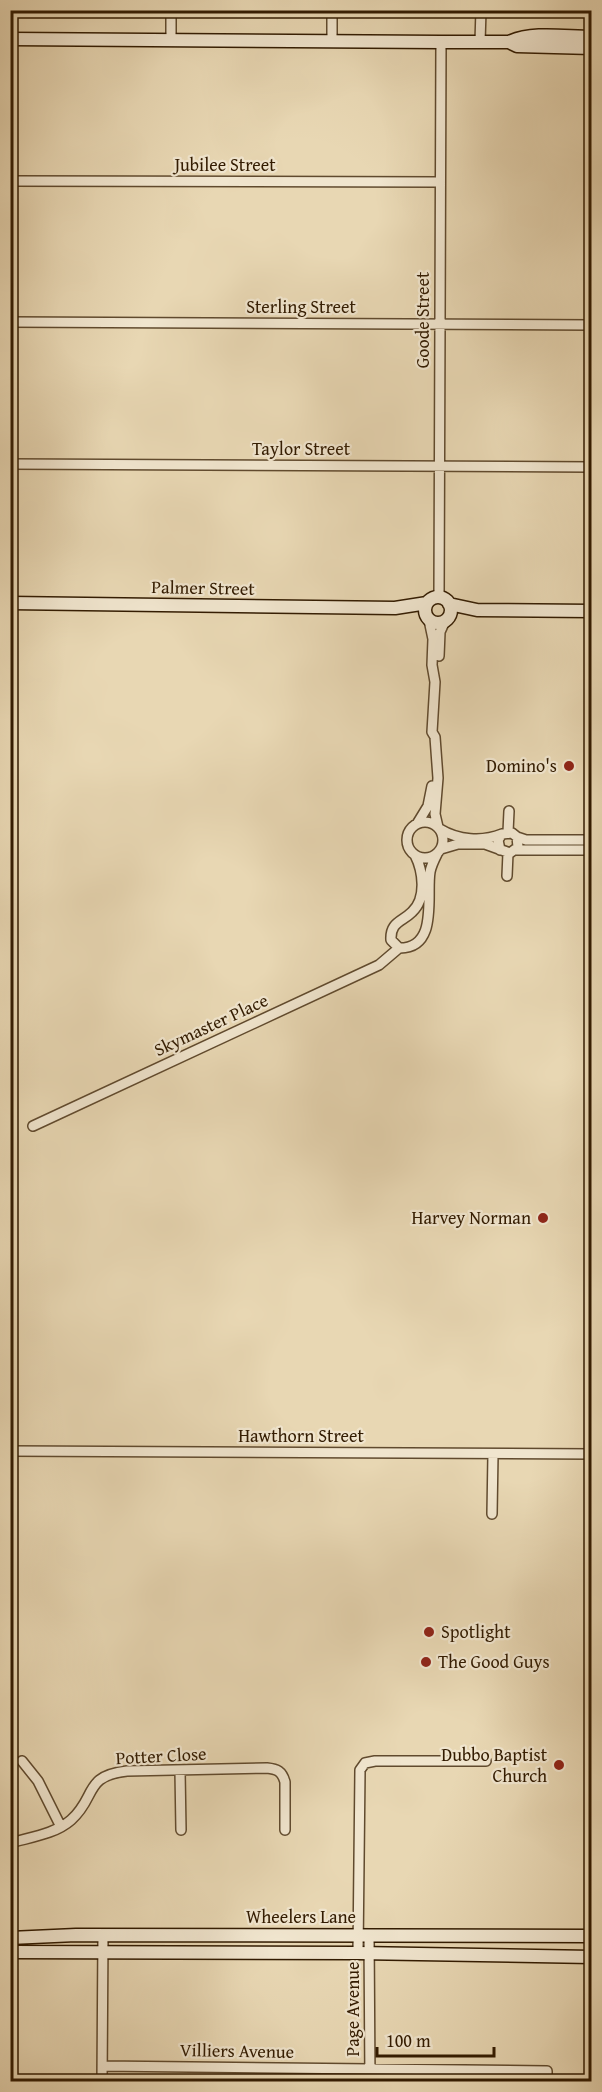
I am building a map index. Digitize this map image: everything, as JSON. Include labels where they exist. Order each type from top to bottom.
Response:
[{"type":"street","points":[[171,10],[171,40]]},
{"type":"street","points":[[332,10],[332,40]]},
{"type":"street","points":[[480,42],[481,10]]},
{"type":"street","points":[[10,39],[509,42],[519,37],[591,37]]},
{"type":"street","name":"Goode Street","points":[[435,682],[442,608],[441,42]]},
{"type":"street","points":[[509,42],[517,46],[591,48]]},
{"type":"street","name":"Jubilee Street","points":[[10,181],[440,182]]},
{"type":"street","name":"Sterling Street","points":[[10,322],[591,325]]},
{"type":"street","name":"Taylor Street","points":[[10,464],[591,467]]},
{"type":"street","name":"Palmer Street","points":[[10,603],[591,611]]},
{"type":"street","name":"Palmer Street","points":[[395,608],[435,623],[442,608]]},
{"type":"street","points":[[439,852],[443,839],[435,814],[438,778],[435,737],[432,732],[432,711],[435,706],[433,639],[425,611],[442,608]]},
{"type":"street","points":[[399,948],[391,940],[392,929],[398,921],[414,911],[421,893],[421,869],[408,846],[408,836],[428,806],[436,763]]},
{"type":"street","points":[[507,876],[508,851],[498,840],[505,833],[509,811]]},
{"type":"street","points":[[417,824],[428,822],[450,835],[464,838],[493,838],[505,833],[526,840],[591,840]]},
{"type":"street","points":[[508,851],[519,844],[517,837]]},
{"type":"street","points":[[414,855],[426,858],[454,845],[464,844],[485,844],[508,851],[591,850]]},
{"type":"street","name":"Skymaster Place","points":[[33,1126],[379,965],[399,948],[407,948],[416,943],[425,929],[430,909],[429,873],[439,852]]},
{"type":"street","name":"Hawthorn Street","points":[[10,1450],[591,1454]]},
{"type":"street","points":[[492,1514],[493,1454]]},
{"type":"street","points":[[22,1761],[38,1780],[61,1827]]},
{"type":"street","name":"Page Avenue","points":[[370,2082],[363,1935],[360,1770],[366,1763],[375,1761],[486,1761]]},
{"type":"street","name":"Potter Close","points":[[10,1843],[61,1827],[80,1810],[93,1786],[100,1779],[127,1771],[277,1769],[285,1782],[285,1830]]},
{"type":"street","points":[[180,1771],[181,1830]]},
{"type":"street","points":[[102,2082],[103,1935]]},
{"type":"street","name":"Wheelers Lane","points":[[10,1938],[103,1935],[591,1936]]},
{"type":"street","name":"Wheelers Lane","points":[[10,1952],[364,1953],[591,1957]]},
{"type":"street","name":"Villiers Avenue","points":[[102,2066],[547,2071],[547,2082]]},
{"type":"place","name":"Domino's","points":[[569,766]]},
{"type":"place","name":"Harvey Norman","points":[[543,1218]]},
{"type":"place","name":"Spotlight","points":[[429,1632]]},
{"type":"place","name":"The Good Guys","points":[[426,1662]]},
{"type":"place","name":"Dubbo Baptist Church","points":[[559,1765]]}]
